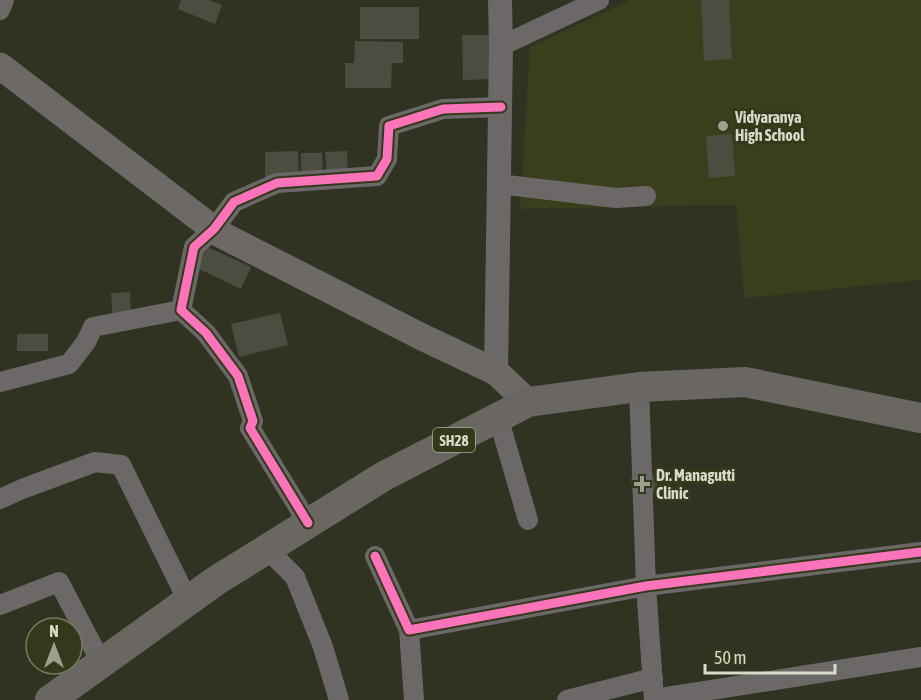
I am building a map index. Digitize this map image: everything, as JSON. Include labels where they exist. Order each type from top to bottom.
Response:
[{"type":"main road","points":[[0,66],[220,234],[496,372],[528,402]]},
{"type":"main road","name":"SH28","points":[[50,700],[217,580],[384,476],[528,402],[639,387],[745,382],[921,418]]},
{"type":"street","points":[[0,10],[4,0]]},
{"type":"street","points":[[496,372],[501,107],[500,0]]},
{"type":"street","points":[[501,46],[599,0]]},
{"type":"street","points":[[181,310],[194,247],[214,229],[234,202],[277,183],[377,176],[387,159],[388,126],[443,109],[501,107]]},
{"type":"street","points":[[499,184],[616,198],[645,195]]},
{"type":"street","points":[[0,382],[69,364],[86,342],[93,327],[181,310]]},
{"type":"street","points":[[181,310],[206,333],[238,376],[254,422],[250,428],[308,524]]},
{"type":"street","points":[[639,387],[646,586],[654,700],[921,657]]},
{"type":"street","points":[[498,417],[528,520]]},
{"type":"street","points":[[0,499],[95,462],[121,465],[188,601]]},
{"type":"street","points":[[267,549],[295,577],[323,646],[339,700]]},
{"type":"street","points":[[409,630],[646,586],[921,552]]},
{"type":"street","points":[[375,556],[409,630],[414,700]]},
{"type":"street","points":[[0,605],[59,582],[101,662]]},
{"type":"street","points":[[567,700],[652,678]]},
{"type":"shaded area","name":"Vidyaranya High School","points":[[631,0],[921,0],[921,280],[744,298],[736,205],[520,209],[530,47]]},
{"type":"building","points":[[181,0],[209,0],[222,5],[215,24],[178,9]]},
{"type":"building","points":[[701,0],[729,0],[732,59],[704,61]]},
{"type":"building","points":[[360,7],[419,7],[419,39],[360,39]]},
{"type":"building","points":[[462,35],[493,35],[494,79],[463,80]]},
{"type":"building","points":[[355,41],[403,42],[403,63],[392,63],[391,88],[345,88],[345,63],[354,63]]},
{"type":"building","points":[[732,134],[735,176],[709,178],[706,136]]},
{"type":"building","points":[[298,151],[299,183],[265,184],[265,152]]},
{"type":"building","points":[[347,151],[348,174],[327,175],[325,152]]},
{"type":"building","points":[[301,153],[322,153],[323,179],[301,179]]},
{"type":"building","points":[[205,246],[251,267],[241,289],[195,267]]},
{"type":"building","points":[[130,292],[131,320],[113,321],[111,293]]},
{"type":"building","points":[[280,313],[288,345],[239,357],[231,324]]},
{"type":"building","points":[[17,334],[48,334],[48,351],[17,351]]},
{"type":"building","points":[[656,474],[658,493],[633,496],[631,478]]},
{"type":"cycle path","points":[[308,523],[250,428],[253,421],[238,376],[206,333],[181,310],[194,247],[214,229],[234,202],[277,183],[377,176],[387,159],[389,126],[443,109],[501,107]]},
{"type":"cycle path","points":[[375,556],[409,630],[646,586],[921,552]]},
{"type":"place","name":"Vidyaranya High School","points":[[723,126]]},
{"type":"place","name":"Dr. Managutti Clinic","points":[[642,484]]}]
